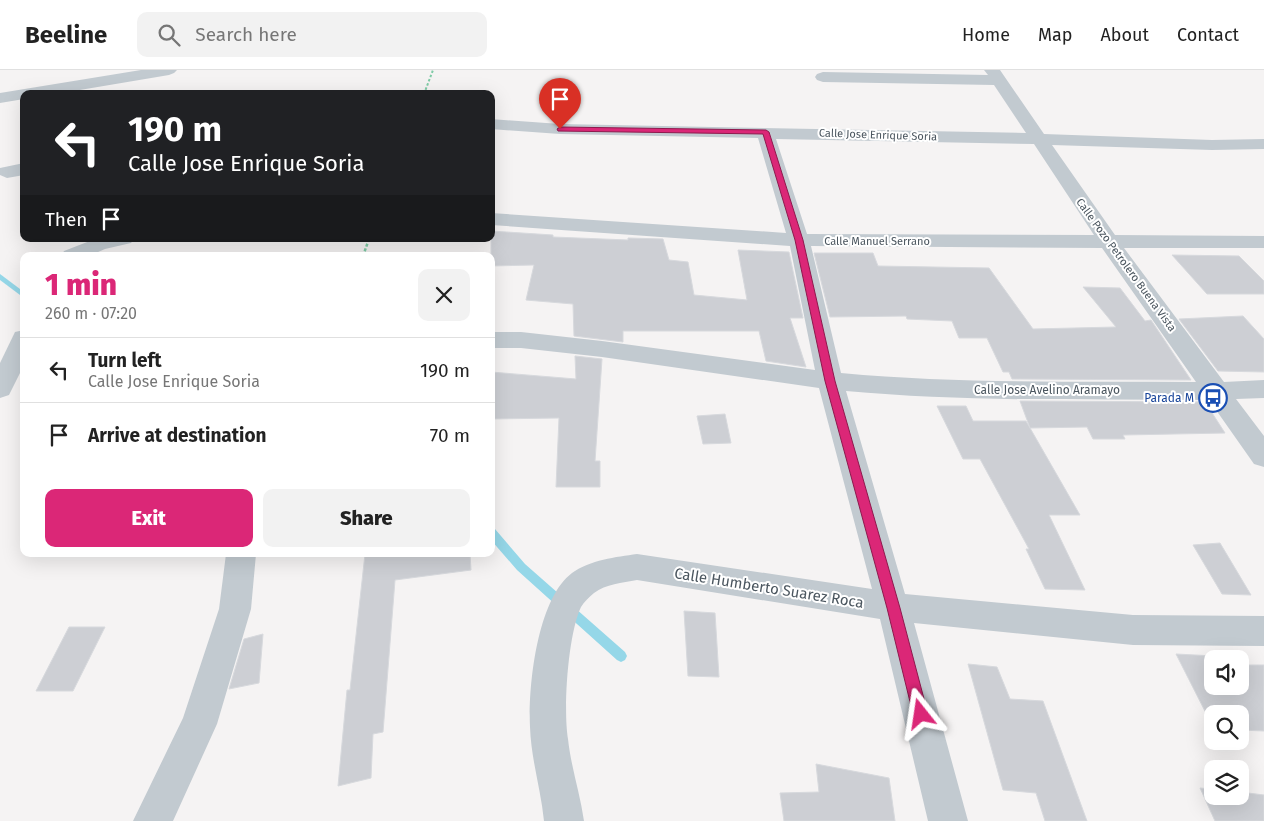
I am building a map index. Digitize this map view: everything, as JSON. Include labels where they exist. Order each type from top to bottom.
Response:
[{"type":"street","points":[[49,90],[169,70]]},
{"type":"street","points":[[823,77],[995,75]]},
{"type":"street","name":"Calle Pozo Petrolero Buena Vista","points":[[995,75],[1109,242],[1264,457]]},
{"type":"street","points":[[0,98],[20,95]]},
{"type":"street","name":"Calle Jose Enrique Soria","points":[[495,124],[560,129],[1136,140],[1212,145],[1264,144]]},
{"type":"street","points":[[766,132],[799,240],[830,381],[893,608],[948,821]]},
{"type":"street","name":"Calle Manuel Serrano","points":[[495,219],[799,240],[1264,242]]},
{"type":"street","points":[[81,252],[109,242]]},
{"type":"street","name":"Calle Jose Avelino Aramayo","points":[[495,340],[521,340],[602,349],[830,381],[896,388],[1218,391],[1264,389]]},
{"type":"street","points":[[0,389],[20,346]]},
{"type":"street","points":[[153,821],[198,724],[235,609],[241,557]]},
{"type":"street","name":"Calle Humberto Suarez Roca","points":[[564,821],[561,794],[553,766],[548,727],[548,695],[560,625],[568,600],[582,583],[610,572],[636,568],[893,608],[1133,630],[1264,631]]},
{"type":"path","points":[[426,90],[433,70]]},
{"type":"building","points":[[495,231],[553,235],[553,237],[628,240],[628,238],[663,239],[669,260],[688,262],[694,295],[747,300],[738,250],[789,252],[803,318],[790,318],[806,367],[766,361],[759,331],[623,331],[623,342],[574,336],[573,304],[526,300],[534,265],[495,266],[495,252],[491,252],[491,242],[495,242]]},
{"type":"building","points":[[814,253],[873,253],[878,266],[989,268],[1033,329],[1116,327],[1083,287],[1120,288],[1145,321],[1151,320],[1191,380],[1012,379],[1009,372],[1003,372],[987,338],[959,338],[952,321],[907,319],[906,316],[830,317]]},
{"type":"building","points":[[1172,255],[1239,256],[1264,281],[1264,294],[1207,294]]},
{"type":"building","points":[[1243,316],[1264,339],[1264,372],[1218,371],[1179,319]]},
{"type":"building","points":[[575,356],[602,359],[595,461],[600,461],[600,487],[556,487],[559,418],[495,419],[495,372],[576,379]]},
{"type":"building","points":[[1020,401],[1205,402],[1225,433],[1123,435],[1125,439],[1093,439],[1087,427],[1030,428]]},
{"type":"building","points":[[937,406],[966,406],[973,421],[1026,421],[1080,515],[1049,515],[1085,590],[1045,589],[1026,549],[1029,549],[980,459],[963,459]]},
{"type":"building","points":[[725,414],[731,443],[703,444],[697,416]]},
{"type":"building","points":[[1220,543],[1251,595],[1222,594],[1193,545]]},
{"type":"building","points":[[365,557],[470,557],[471,570],[395,580],[383,732],[373,734],[371,778],[338,786],[347,690],[350,690]]},
{"type":"building","points":[[684,611],[715,613],[719,677],[688,676]]},
{"type":"building","points":[[69,627],[105,627],[73,691],[36,691]]},
{"type":"building","points":[[263,634],[259,683],[229,689],[244,639]]},
{"type":"building","points":[[1176,654],[1204,655],[1204,695],[1249,695],[1249,665],[1264,665],[1264,731],[1249,730],[1249,705],[1204,705],[1204,709]]},
{"type":"building","points":[[968,664],[997,667],[1010,699],[1043,701],[1087,821],[1045,821],[1036,793],[1003,790]]},
{"type":"building","points":[[816,764],[889,778],[895,821],[784,821],[780,793],[819,792]]},
{"type":"building","points":[[1200,788],[1204,788],[1204,797]]},
{"type":"building","points":[[1249,793],[1264,795],[1264,821],[1215,821],[1208,805],[1249,805]]},
{"type":"waterway","points":[[0,276],[20,293]]},
{"type":"waterway","points":[[495,537],[521,567],[621,656]]},
{"type":"place","name":"Parada M","points":[[1213,398]]},
{"type":"route","points":[[560,129],[766,132],[799,240],[830,381],[921,714]]}]
